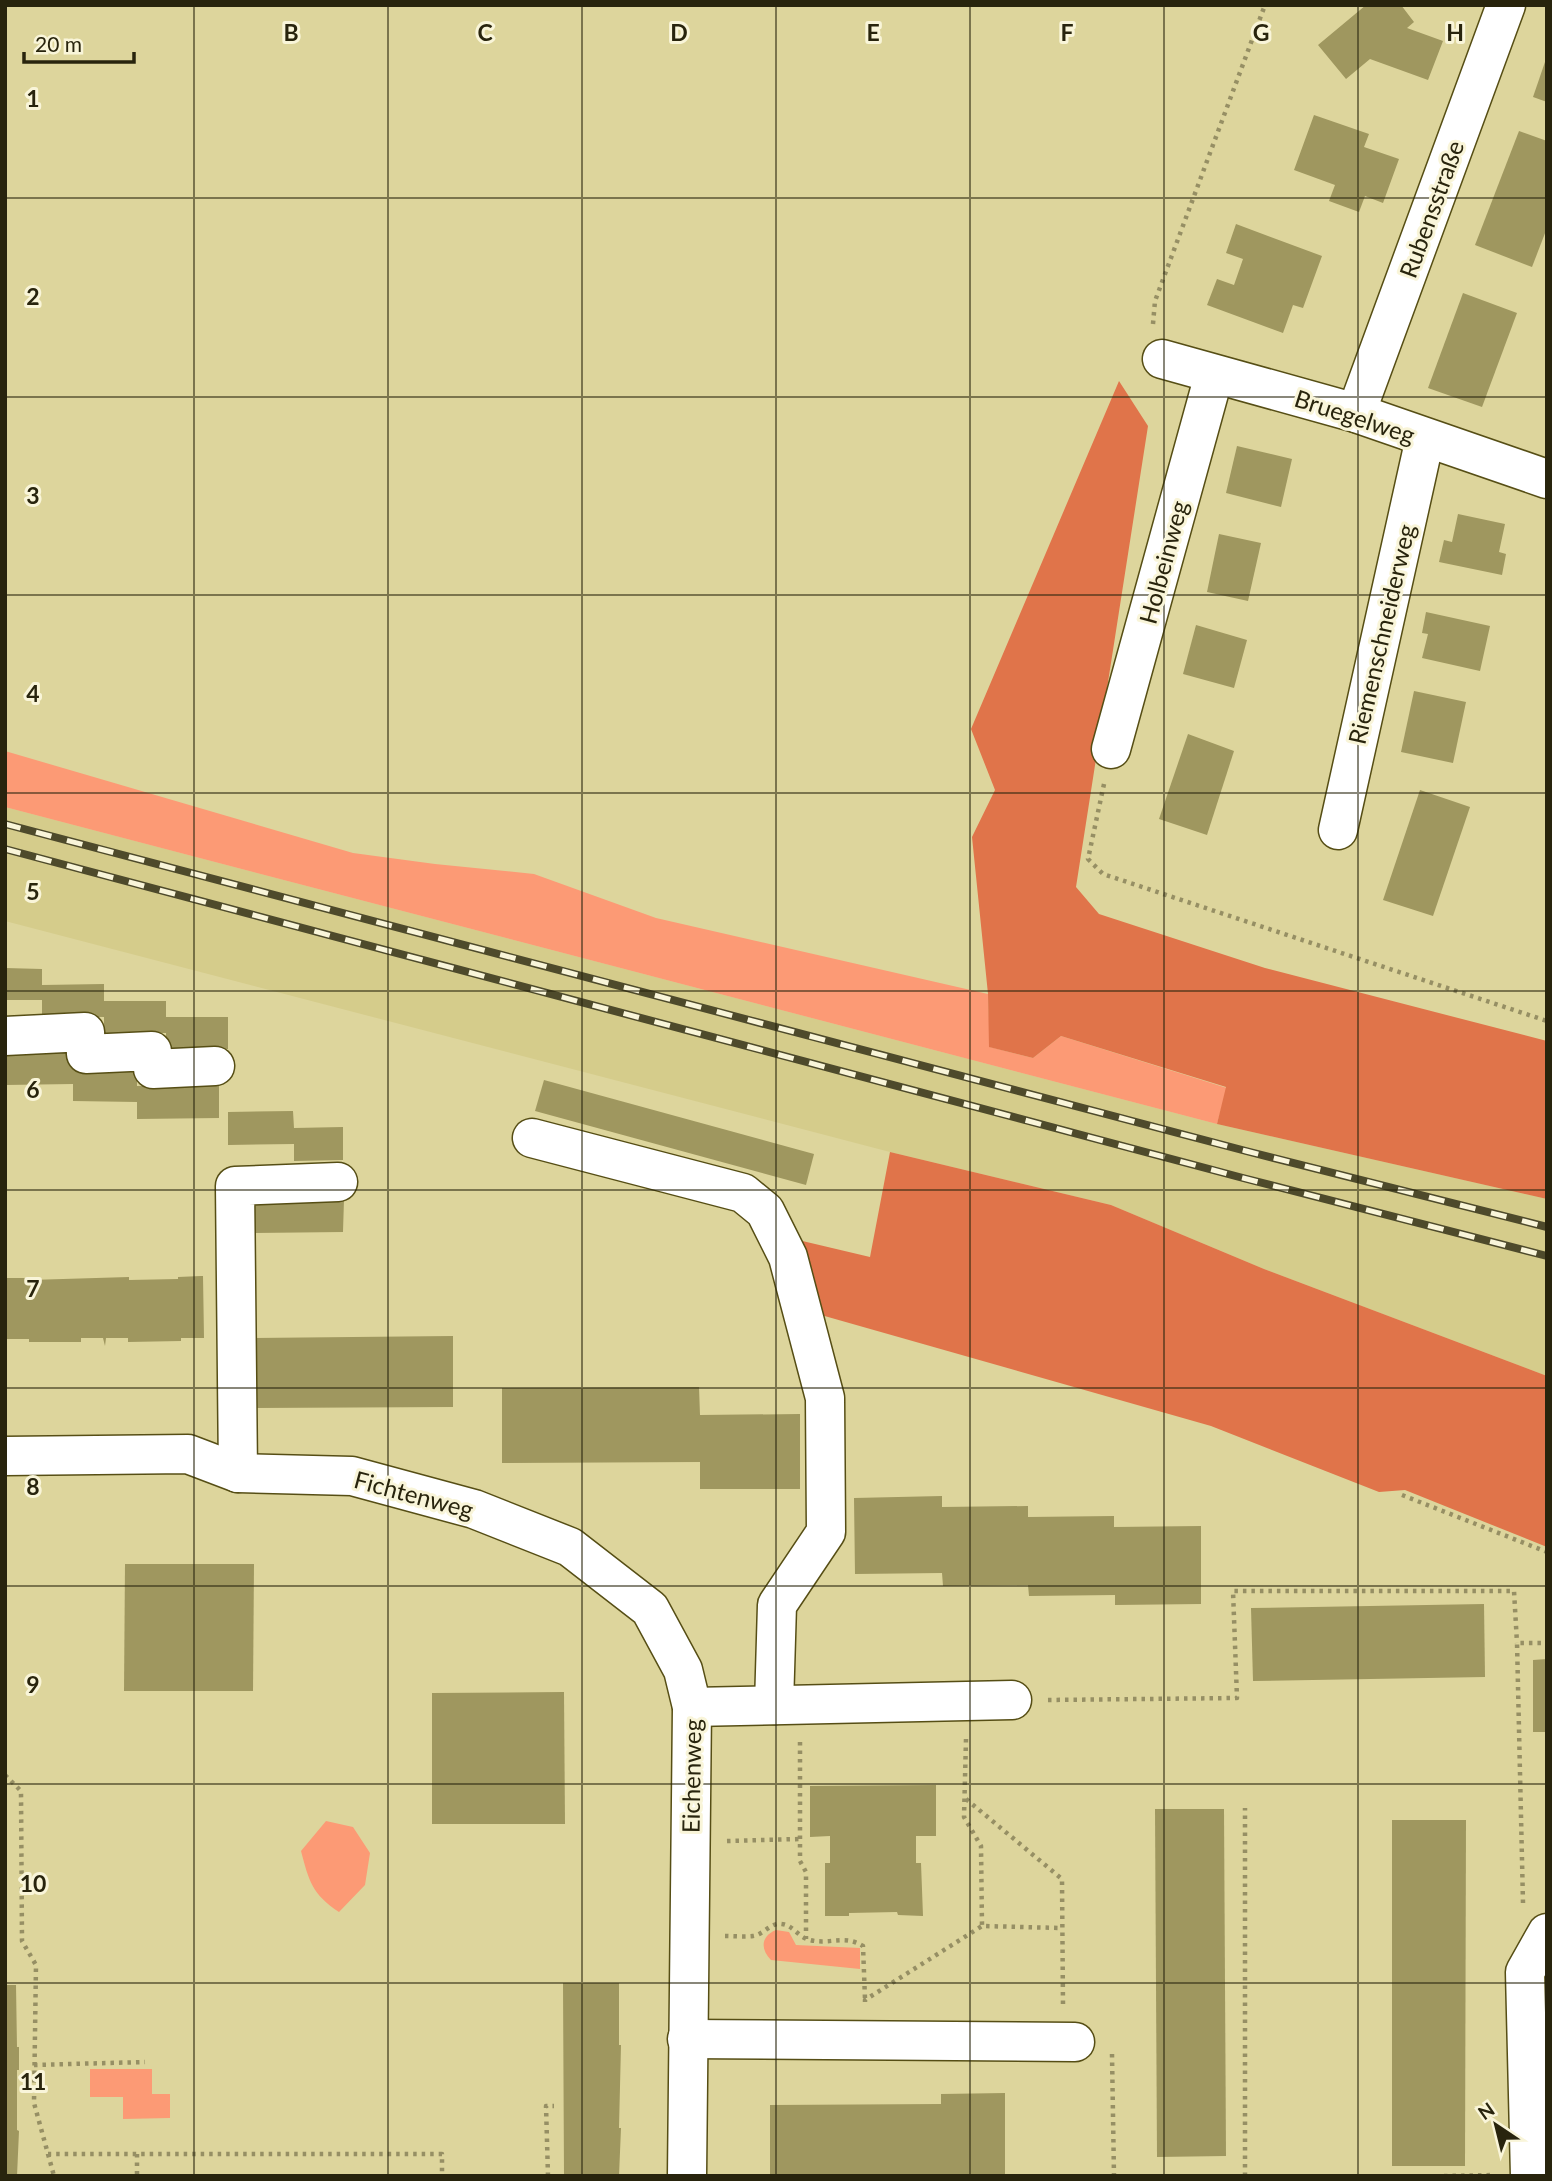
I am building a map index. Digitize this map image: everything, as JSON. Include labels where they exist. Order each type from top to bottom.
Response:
[{"type":"street","name":"Rubensstraße","points":[[1356,413],[1506,5]]},
{"type":"street","name":"Bruegelweg","points":[[1162,359],[1356,413],[1547,479]]},
{"type":"street","name":"Holbeinweg","points":[[1111,749],[1214,375]]},
{"type":"street","name":"Riemenschneiderweg","points":[[1338,830],[1425,438]]},
{"type":"street","points":[[5,1036],[85,1032],[86,1054],[152,1051],[153,1069],[215,1066]]},
{"type":"street","points":[[532,1138],[743,1193],[765,1211],[788,1257],[825,1398],[826,1531],[777,1605],[787,1705]]},
{"type":"street","points":[[238,1473],[235,1186],[338,1182]]},
{"type":"street","name":"Fichtenweg","points":[[5,1456],[188,1454],[238,1473],[352,1476],[474,1509],[570,1547],[650,1609],[683,1671],[692,1707]]},
{"type":"street","name":"Eichenweg","points":[[687,2176],[692,1707],[1012,1700]]},
{"type":"street","points":[[1530,2175],[1525,1972],[1547,1933]]},
{"type":"street","points":[[687,2039],[1070,2042]]},
{"type":"path","points":[[1162,359],[1151,342],[1156,301],[1265,5]]},
{"type":"path","points":[[1111,749],[1088,859],[1103,874],[1547,1021]]},
{"type":"path","points":[[1402,1496],[1547,1552]]},
{"type":"path","points":[[1012,1700],[1237,1698],[1233,1591],[1514,1591],[1523,1903]]},
{"type":"path","points":[[1517,1643],[1547,1643]]},
{"type":"path","points":[[967,1702],[964,1816],[981,1846],[982,1926]]},
{"type":"path","points":[[787,1705],[800,1861],[806,1872],[806,1939]]},
{"type":"path","points":[[5,1775],[21,1791],[22,1941],[36,1965],[34,2103],[54,2176]]},
{"type":"path","points":[[966,1799],[1062,1879],[1061,1928],[1070,2042],[1112,2044],[1114,2176]]},
{"type":"path","points":[[1245,1808],[1245,2176]]},
{"type":"path","points":[[689,1842],[800,1839]]},
{"type":"path","points":[[688,1936],[755,1936],[781,1923],[811,1941],[853,1939],[863,1946],[866,2041]]},
{"type":"path","points":[[865,2000],[982,1926],[1061,1928]]},
{"type":"path","points":[[34,2064],[145,2062]]},
{"type":"path","points":[[548,2176],[546,2106],[554,2106]]},
{"type":"path","points":[[48,2154],[442,2154],[442,2176]]},
{"type":"path","points":[[137,2154],[137,2176]]},
{"type":"path","points":[[1444,2176],[1530,2175]]},
{"type":"shaded area","points":[[1119,381],[1148,426],[1076,887],[1099,914],[1265,968],[1547,1041],[1547,1199],[1217,1124],[1226,1087],[1061,1036],[1033,1058],[989,1047],[988,994],[972,837],[995,790],[971,729]]},
{"type":"shaded area","points":[[5,751],[353,853],[534,874],[656,918],[988,994],[990,1047],[1033,1058],[1061,1036],[1227,1088],[1217,1124],[5,807]]},
{"type":"shaded area","points":[[5,807],[1217,1124],[1547,1199],[1547,1376],[1264,1269],[1111,1205],[890,1152],[5,921]]},
{"type":"shaded area","points":[[890,1152],[1111,1205],[1264,1269],[1547,1376],[1547,1547],[1405,1490],[1379,1492],[1211,1426],[814,1313],[794,1239],[870,1257]]},
{"type":"shaded area","points":[[326,1821],[353,1827],[370,1853],[365,1885],[339,1912],[317,1893],[301,1851]]},
{"type":"shaded area","points":[[776,1930],[789,1932],[796,1945],[860,1948],[860,1969],[771,1960],[765,1952],[764,1943],[767,1936]]},
{"type":"shaded area","points":[[90,2069],[152,2069],[152,2094],[170,2094],[170,2118],[123,2119],[123,2097],[90,2097]]},
{"type":"building","points":[[1366,5],[1401,5],[1414,22],[1407,28],[1443,41],[1428,80],[1370,59],[1346,79],[1318,45]]},
{"type":"building","points":[[1547,59],[1547,102],[1533,97]]},
{"type":"building","points":[[1314,115],[1369,134],[1364,147],[1399,159],[1383,203],[1365,196],[1359,212],[1329,201],[1335,185],[1294,170]]},
{"type":"building","points":[[1519,131],[1547,141],[1547,228],[1532,267],[1475,245]]},
{"type":"building","points":[[1236,224],[1322,256],[1303,308],[1293,305],[1283,333],[1207,305],[1217,279],[1234,285],[1243,259],[1226,253]]},
{"type":"building","points":[[1463,293],[1517,313],[1482,407],[1428,388]]},
{"type":"building","points":[[1237,446],[1292,459],[1281,507],[1226,493]]},
{"type":"building","points":[[1458,514],[1505,524],[1499,552],[1506,554],[1502,575],[1439,562],[1444,540],[1452,542]]},
{"type":"building","points":[[1219,534],[1261,543],[1248,601],[1207,592]]},
{"type":"building","points":[[1426,612],[1490,626],[1480,671],[1422,658],[1428,634],[1422,633]]},
{"type":"building","points":[[1196,625],[1247,640],[1234,688],[1183,674]]},
{"type":"building","points":[[1414,691],[1466,702],[1453,763],[1401,752]]},
{"type":"building","points":[[1188,734],[1234,751],[1207,835],[1159,819]]},
{"type":"building","points":[[1420,790],[1470,807],[1433,916],[1383,900]]},
{"type":"building","points":[[5,968],[42,969],[42,985],[104,984],[104,1001],[166,1001],[166,1017],[228,1017],[228,1049],[166,1049],[166,1033],[104,1033],[104,1017],[42,1016],[42,1000],[5,1000]]},
{"type":"building","points":[[73,1052],[73,1069],[137,1069],[137,1086],[219,1085],[219,1118],[137,1119],[137,1102],[73,1101],[73,1084],[5,1085],[5,1053]]},
{"type":"building","points":[[544,1080],[814,1154],[806,1185],[535,1111]]},
{"type":"building","points":[[293,1111],[294,1128],[343,1127],[343,1160],[294,1161],[294,1144],[228,1145],[228,1112]]},
{"type":"building","points":[[245,1199],[344,1199],[343,1232],[246,1233]]},
{"type":"building","points":[[203,1276],[204,1338],[128,1342],[128,1338],[106,1338],[105,1346],[103,1338],[81,1338],[81,1342],[5,1339],[5,1278],[30,1280],[129,1277],[129,1280]]},
{"type":"building","points":[[453,1336],[453,1407],[254,1408],[254,1338]]},
{"type":"building","points":[[699,1387],[700,1415],[800,1414],[800,1489],[700,1489],[700,1462],[502,1463],[502,1388]]},
{"type":"building","points":[[942,1496],[942,1507],[1028,1506],[1028,1517],[1114,1516],[1114,1527],[1201,1526],[1201,1604],[1115,1605],[1115,1595],[1029,1596],[1028,1585],[943,1586],[942,1573],[855,1574],[854,1498]]},
{"type":"building","points":[[125,1564],[254,1564],[253,1691],[124,1691]]},
{"type":"building","points":[[1484,1604],[1485,1677],[1253,1681],[1251,1608]]},
{"type":"building","points":[[1547,1659],[1547,1732],[1533,1732],[1533,1660]]},
{"type":"building","points":[[564,1692],[565,1824],[432,1824],[432,1693]]},
{"type":"building","points":[[936,1785],[936,1836],[916,1836],[916,1863],[921,1863],[923,1916],[898,1915],[897,1912],[825,1916],[825,1863],[830,1863],[830,1836],[810,1837],[810,1786]]},
{"type":"building","points":[[1155,1809],[1224,1809],[1226,2156],[1157,2157]]},
{"type":"building","points":[[1392,1820],[1466,1820],[1465,2166],[1392,2166]]},
{"type":"building","points":[[563,1983],[619,1983],[619,2176],[564,2176]]},
{"type":"building","points":[[5,1985],[16,1985],[19,2047],[17,2176],[5,2176]]},
{"type":"building","points":[[1005,2093],[1005,2176],[770,2176],[770,2105],[941,2104],[941,2094]]},
{"type":"railway","points":[[5,824],[1246,1151],[1547,1227]]},
{"type":"railway","points":[[5,849],[1243,1178],[1547,1256]]}]
